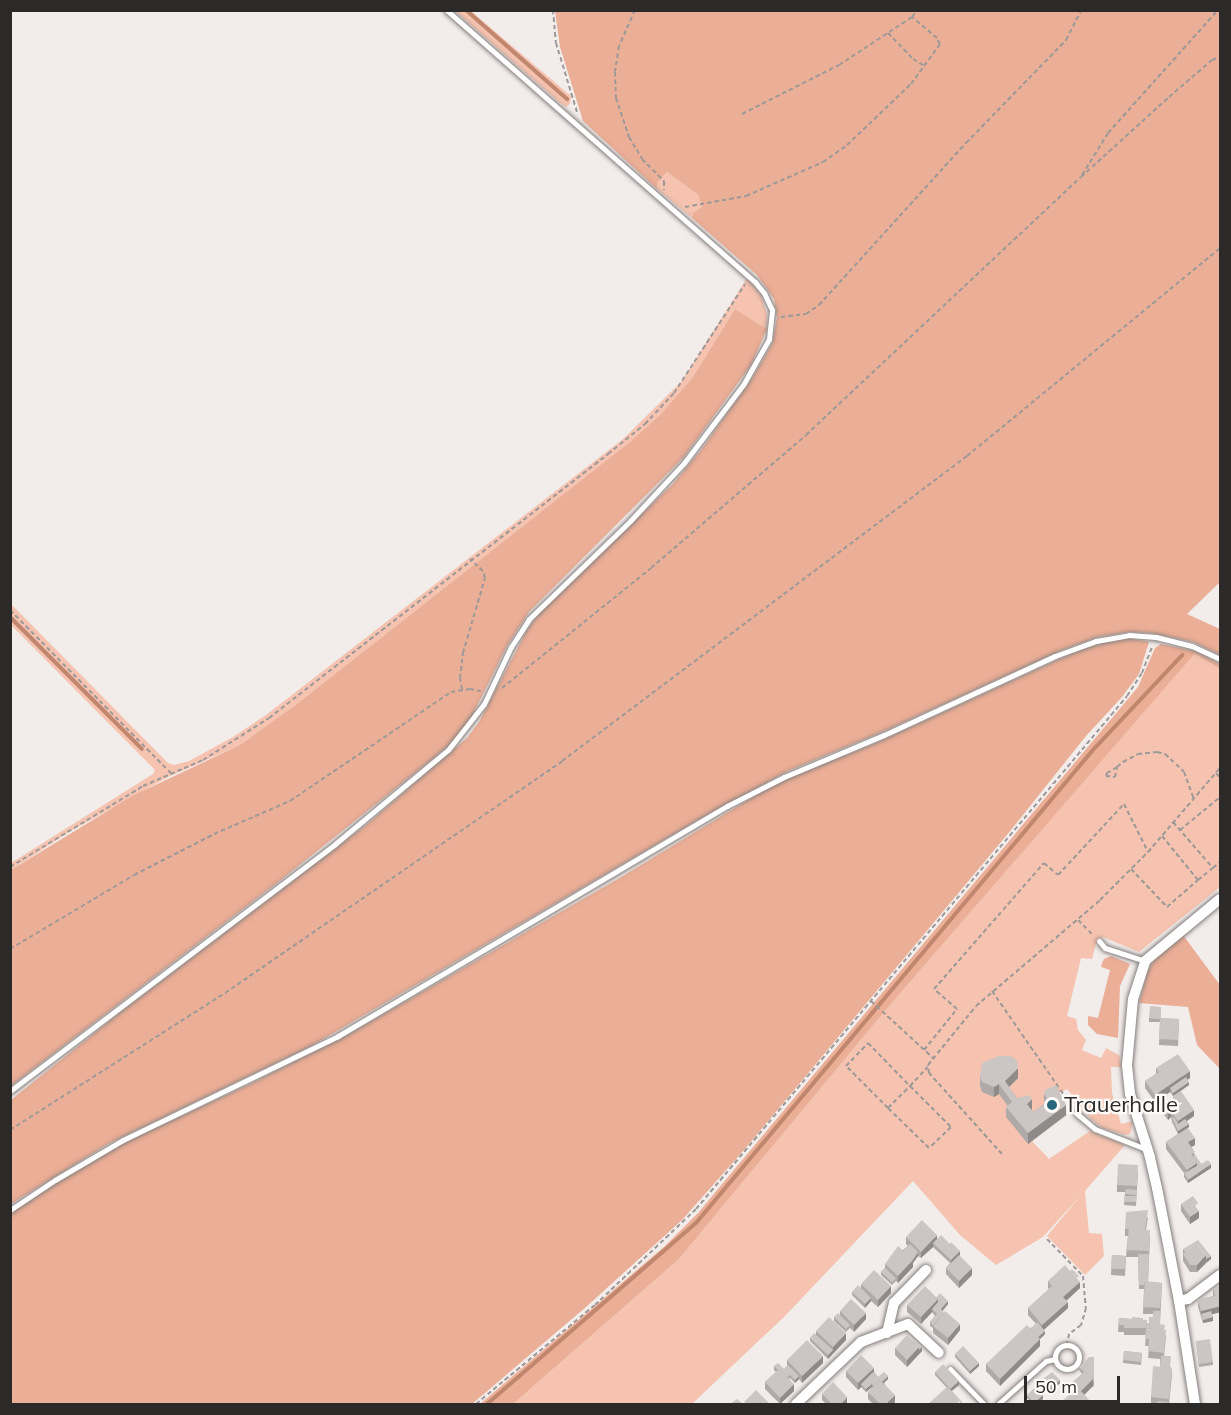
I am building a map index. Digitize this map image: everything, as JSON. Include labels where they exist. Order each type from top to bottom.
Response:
[{"type":"street","points":[[1195,1404],[1179,1301],[1147,1149],[1130,1094],[1127,1065],[1133,999],[1144,962],[1221,899]]},
{"type":"street","points":[[887,1333],[894,1303],[926,1270]]},
{"type":"street","points":[[1179,1301],[1188,1299],[1221,1275]]},
{"type":"street","points":[[796,1404],[861,1342],[908,1324],[939,1353]]},
{"type":"lane","points":[[10,1091],[408,785],[456,742],[488,696],[511,647],[529,619],[640,511],[714,425],[763,352],[771,333],[772,318],[768,299],[749,276],[446,10]]},
{"type":"lane","points":[[10,1210],[113,1145],[338,1036],[757,790],[1064,651],[1108,638],[1129,635],[1156,637],[1192,646],[1221,659]]},
{"type":"lane","points":[[1099,941],[1104,948],[1144,962]]},
{"type":"lane","points":[[1076,1113],[1095,1129],[1147,1149]]},
{"type":"lane","points":[[1067,1345],[1077,1351],[1079,1358],[1076,1365],[1065,1369],[1056,1359],[1057,1351],[1067,1345]]},
{"type":"lane","points":[[998,1404],[1046,1361],[1056,1359]]},
{"type":"lane","points":[[950,1369],[984,1404]]},
{"type":"lane","points":[[972,1404],[978,1398]]},
{"type":"path","points":[[553,10],[556,44],[582,129]]},
{"type":"path","points":[[635,10],[624,30],[617,54],[616,98],[621,119],[632,144],[642,159],[664,181],[664,201]]},
{"type":"path","points":[[742,114],[830,71],[912,17],[917,10]]},
{"type":"path","points":[[772,318],[806,314],[819,305],[966,144],[1066,40],[1081,10]]},
{"type":"path","points":[[1081,177],[1108,134],[1218,10]]},
{"type":"path","points":[[673,208],[746,196],[823,162],[871,125],[911,84],[940,44],[937,38],[912,17]]},
{"type":"path","points":[[888,33],[913,59],[924,66]]},
{"type":"path","points":[[502,688],[651,568],[796,443],[1169,97],[1212,60],[1221,57]]},
{"type":"path","points":[[10,1130],[225,993],[562,761],[967,456],[1221,248]]},
{"type":"path","points":[[10,867],[122,798],[216,753],[269,718],[470,559],[608,454],[660,410],[700,358],[749,276]]},
{"type":"path","points":[[462,689],[460,678],[463,652],[485,578],[483,571],[470,559]]},
{"type":"path","points":[[10,610],[171,773]]},
{"type":"path","points":[[476,1404],[586,1312],[682,1225],[1127,696],[1142,673],[1156,637]]},
{"type":"path","points":[[10,949],[134,875],[214,834],[290,801],[451,692],[475,689],[488,696]]},
{"type":"path","points":[[1118,767],[1131,757],[1145,752],[1165,754],[1184,772],[1194,799]]},
{"type":"path","points":[[888,1108],[928,1067],[958,1025],[992,991],[1078,920],[1131,869],[1221,768]]},
{"type":"path","points":[[1216,773],[1221,778]]},
{"type":"path","points":[[1179,830],[1219,798],[1221,800]]},
{"type":"path","points":[[924,1050],[957,1009],[934,989],[1044,863],[1058,875],[1124,804],[1148,852]]},
{"type":"path","points":[[1173,822],[1213,868]]},
{"type":"path","points":[[1162,836],[1198,880]]},
{"type":"path","points":[[1131,869],[1167,907],[1221,862]]},
{"type":"path","points":[[1078,920],[1099,941]]},
{"type":"path","points":[[992,991],[1076,1113]]},
{"type":"path","points":[[871,1001],[933,1058]]},
{"type":"path","points":[[868,1043],[951,1127],[928,1148],[888,1108],[846,1066],[868,1043]]},
{"type":"path","points":[[928,1067],[928,1073],[1002,1154]]},
{"type":"path","points":[[1047,1239],[1083,1275],[1086,1308],[1081,1325],[1069,1334],[1067,1345]]},
{"type":"shaded area","points":[[455,11],[471,11],[571,96],[570,104],[566,107],[559,102]]},
{"type":"shaded area","points":[[555,11],[1220,11],[1220,582],[1187,614],[1220,629],[1220,655],[1193,642],[1151,633],[1129,632],[1098,637],[1062,650],[889,729],[788,771],[698,820],[313,1045],[108,1144],[11,1204],[11,1100],[122,1011],[366,825],[467,738],[479,722],[528,628],[543,609],[672,485],[701,450],[751,380],[772,344],[777,318],[774,299],[757,275],[692,218],[693,213],[702,207],[698,195],[667,172],[658,182],[657,189],[583,121],[560,47]]},
{"type":"shaded area","points":[[667,172],[698,195],[702,207],[693,213],[692,218],[657,189],[658,182]]},
{"type":"shaded area","points":[[747,278],[761,295],[767,314],[767,329],[735,309],[693,377],[660,415],[631,441],[298,703],[240,745],[168,777],[69,832],[11,870],[11,863],[153,774],[155,770],[11,625],[10,603],[168,763],[174,765],[189,761],[233,737],[266,715],[623,439],[681,382]]},
{"type":"shaded area","points":[[735,309],[767,329],[751,365],[684,457],[529,612],[507,646],[469,722],[445,749],[277,883],[11,1086],[11,870],[132,796],[240,745],[298,703],[631,441],[660,415],[693,377]]},
{"type":"shaded area","points":[[1124,637],[1149,642],[1139,674],[1122,697],[1086,736],[1011,830],[744,1150],[682,1220],[586,1307],[472,1404],[11,1404],[10,1214],[52,1185],[119,1145],[246,1086],[349,1034],[623,876],[776,783],[876,743],[1077,651]]},
{"type":"shaded area","points":[[1161,644],[1195,651],[1220,664],[1220,669],[1195,653],[884,1012],[679,1259],[513,1404],[480,1404],[665,1246],[698,1213],[1138,687],[1155,648]]},
{"type":"shaded area","points":[[1195,652],[1220,669],[1220,887],[1139,952],[1103,937],[1096,944],[1092,959],[1081,958],[1067,1016],[1076,1019],[1078,1030],[1086,1040],[1082,1050],[1101,1058],[1106,1048],[1119,1055],[1122,1067],[1111,1067],[1112,1093],[1121,1124],[1133,1121],[1130,1134],[1125,1135],[1102,1128],[1091,1119],[1067,1089],[1056,1095],[1067,1115],[1032,1141],[1049,1159],[1090,1131],[1125,1145],[1085,1191],[1089,1233],[1102,1234],[1104,1256],[1085,1275],[1047,1236],[1082,1194],[1043,1237],[996,1265],[960,1235],[913,1181],[785,1316],[692,1404],[513,1404],[679,1259],[884,1012]]},
{"type":"shaded area","points":[[1183,935],[1220,985],[1220,1069],[1197,1045],[1188,1007],[1139,1003],[1148,970],[1156,957]]},
{"type":"shaded area","points":[[1111,956],[1130,964],[1120,986],[1118,1038],[1097,1034],[1088,1025],[1088,1016],[1098,1018],[1110,970],[1101,967],[1104,959]]},
{"type":"building","points":[[1150,1006],[1161,1007],[1161,1019],[1149,1018]]},
{"type":"building","points":[[1160,1018],[1179,1019],[1178,1040],[1159,1039]]},
{"type":"building","points":[[1178,1054],[1190,1071],[1155,1095],[1145,1081],[1159,1072],[1156,1068]]},
{"type":"building","points":[[999,1056],[1011,1056],[1017,1061],[1018,1068],[1005,1081],[1017,1098],[1029,1095],[1032,1099],[1027,1104],[1033,1112],[1049,1101],[1044,1094],[1045,1090],[1056,1085],[1066,1105],[1028,1133],[1006,1107],[1012,1102],[999,1084],[994,1087],[982,1082],[980,1076],[982,1063]]},
{"type":"building","points":[[1186,1077],[1189,1082],[1173,1093],[1170,1088]]},
{"type":"building","points":[[1181,1091],[1194,1110],[1178,1121],[1171,1111],[1168,1113],[1162,1105],[1173,1100],[1173,1096]]},
{"type":"building","points":[[1174,1117],[1178,1124],[1185,1119],[1189,1124],[1178,1131],[1172,1118]]},
{"type":"building","points":[[1188,1128],[1195,1138],[1188,1142],[1195,1152],[1191,1154],[1197,1163],[1187,1170],[1166,1142]]},
{"type":"building","points":[[1195,1155],[1201,1164],[1208,1160],[1211,1164],[1188,1180],[1184,1173],[1197,1166],[1193,1156]]},
{"type":"building","points":[[1118,1164],[1138,1165],[1137,1186],[1117,1185]]},
{"type":"building","points":[[1126,1189],[1137,1190],[1137,1195],[1125,1194]]},
{"type":"building","points":[[1125,1196],[1136,1196],[1136,1202],[1124,1202]]},
{"type":"building","points":[[1193,1196],[1198,1203],[1195,1206],[1199,1211],[1190,1217],[1181,1204]]},
{"type":"building","points":[[1148,1210],[1145,1230],[1150,1230],[1149,1251],[1126,1250],[1129,1229],[1125,1229],[1126,1212]]},
{"type":"building","points":[[922,1220],[937,1235],[921,1252],[906,1237]]},
{"type":"building","points":[[941,1235],[960,1251],[951,1260],[933,1243]]},
{"type":"building","points":[[1198,1240],[1211,1256],[1206,1259],[1206,1255],[1196,1243],[1185,1252],[1183,1249]]},
{"type":"building","points":[[1196,1243],[1206,1255],[1197,1265],[1190,1265],[1183,1254]]},
{"type":"building","points":[[910,1244],[918,1252],[913,1260],[903,1251]]},
{"type":"building","points":[[898,1246],[913,1260],[898,1276],[885,1264]]},
{"type":"building","points":[[1138,1254],[1149,1254],[1148,1282],[1145,1281],[1144,1285],[1139,1285]]},
{"type":"building","points":[[959,1255],[972,1268],[959,1281],[946,1268]]},
{"type":"building","points":[[1112,1255],[1126,1256],[1125,1269],[1111,1269]]},
{"type":"building","points":[[1065,1265],[1080,1282],[1063,1297],[1068,1302],[1042,1325],[1028,1308],[1052,1286],[1048,1281]]},
{"type":"building","points":[[885,1268],[896,1278],[892,1282],[881,1272]]},
{"type":"building","points":[[1072,1269],[1079,1276],[1077,1278],[1070,1271]]},
{"type":"building","points":[[874,1270],[891,1286],[878,1300],[861,1284]]},
{"type":"building","points":[[1145,1281],[1162,1283],[1160,1308],[1143,1307]]},
{"type":"building","points":[[858,1285],[871,1298],[865,1304],[852,1292]]},
{"type":"building","points":[[925,1286],[938,1299],[921,1317],[907,1305]]},
{"type":"building","points":[[1221,1286],[1221,1306],[1201,1311],[1198,1300],[1215,1296],[1213,1288]]},
{"type":"building","points":[[940,1293],[948,1301],[941,1309],[944,1312],[933,1325],[930,1322],[937,1314],[932,1309],[938,1302],[937,1297]]},
{"type":"building","points":[[851,1299],[866,1313],[854,1325],[840,1311]]},
{"type":"building","points":[[945,1311],[960,1324],[948,1338],[933,1326]]},
{"type":"building","points":[[1153,1311],[1160,1311],[1160,1324],[1165,1325],[1164,1330],[1146,1328],[1149,1317],[1153,1317]]},
{"type":"building","points":[[1211,1311],[1213,1317],[1203,1320],[1201,1314]]},
{"type":"building","points":[[838,1313],[850,1325],[846,1329],[834,1317]]},
{"type":"building","points":[[829,1317],[846,1333],[833,1347],[816,1331]]},
{"type":"building","points":[[1119,1318],[1147,1320],[1146,1328],[1124,1328],[1124,1325],[1118,1325]]},
{"type":"building","points":[[1037,1322],[1045,1331],[1038,1337],[1031,1329]]},
{"type":"building","points":[[1027,1325],[1040,1339],[1000,1379],[986,1364]]},
{"type":"building","points":[[1146,1328],[1166,1330],[1164,1353],[1148,1351],[1149,1339],[1145,1339]]},
{"type":"building","points":[[814,1333],[833,1350],[828,1355],[810,1338]]},
{"type":"building","points":[[907,1335],[919,1347],[907,1360],[895,1348]]},
{"type":"building","points":[[1210,1339],[1213,1362],[1199,1364],[1196,1341]]},
{"type":"building","points":[[807,1340],[823,1356],[802,1376],[787,1360]]},
{"type":"building","points":[[963,1346],[979,1363],[970,1371],[955,1354]]},
{"type":"building","points":[[1124,1351],[1142,1353],[1141,1362],[1123,1360]]},
{"type":"building","points":[[861,1355],[874,1368],[858,1383],[846,1371]]},
{"type":"building","points":[[1161,1356],[1171,1356],[1170,1368],[1160,1367]]},
{"type":"building","points":[[1089,1357],[1094,1357],[1094,1383],[1093,1379],[1079,1367]]},
{"type":"building","points":[[778,1363],[784,1369],[788,1365],[799,1376],[795,1380],[790,1375],[787,1377],[774,1366]]},
{"type":"building","points":[[943,1364],[959,1381],[950,1389],[935,1372]]},
{"type":"building","points":[[1153,1366],[1172,1368],[1169,1399],[1151,1397]]},
{"type":"building","points":[[779,1369],[794,1384],[780,1398],[765,1382]]},
{"type":"building","points":[[1085,1371],[1093,1379],[1081,1391],[1091,1402],[1088,1404],[1059,1404],[1077,1388],[1073,1382]]},
{"type":"building","points":[[873,1372],[878,1377],[884,1372],[888,1376],[882,1382],[880,1380],[874,1386],[872,1384],[866,1389],[861,1384]]},
{"type":"building","points":[[1052,1372],[1060,1380],[1051,1388],[1043,1379]]},
{"type":"building","points":[[880,1380],[895,1395],[886,1404],[880,1404],[868,1392]]},
{"type":"building","points":[[833,1382],[847,1397],[841,1404],[832,1404],[822,1394]]},
{"type":"building","points":[[947,1387],[960,1401],[956,1404],[928,1404]]},
{"type":"building","points":[[1035,1387],[1043,1395],[1034,1403],[1027,1395]]},
{"type":"building","points":[[756,1390],[770,1404],[746,1404],[744,1402]]},
{"type":"building","points":[[737,1399],[743,1404],[730,1404]]},
{"type":"building","points":[[1157,1401],[1168,1402],[1157,1404]]},
{"type":"waterway","points":[[466,10],[567,99]]},
{"type":"waterway","points":[[11,618],[142,749]]},
{"type":"waterway","points":[[487,1404],[696,1223],[1092,751],[1182,655]]},
{"type":"place","name":"Trauerhalle","points":[[1052,1105]]}]
